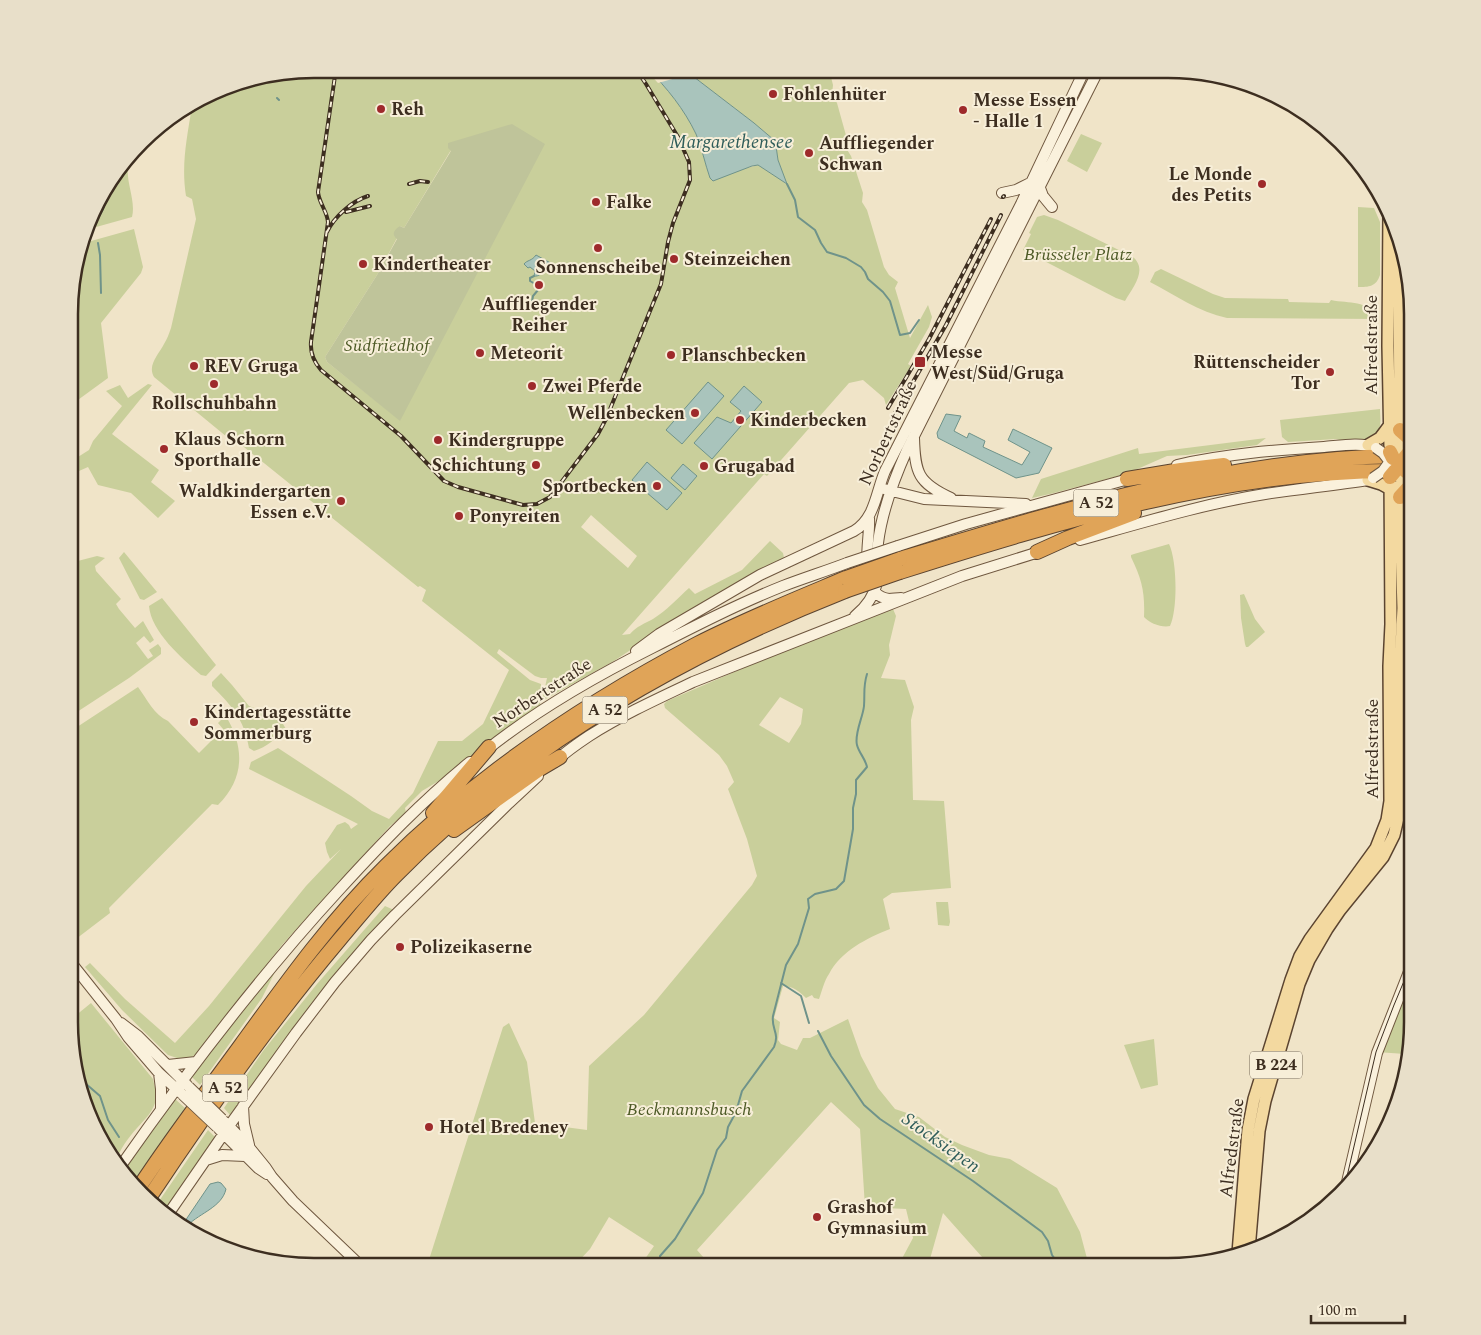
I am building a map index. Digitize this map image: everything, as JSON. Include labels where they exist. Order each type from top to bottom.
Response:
[{"type":"highway","points":[[1394,428],[1404,434]]},
{"type":"highway","name":"A 52","points":[[152,1193],[199,1124],[305,980],[394,876],[442,830],[491,789],[597,715],[644,687],[710,651],[899,559],[1070,510],[1147,490],[1212,476],[1296,462],[1404,456]]},
{"type":"highway","points":[[1127,479],[1181,470],[1278,460],[1296,462]]},
{"type":"highway","name":"A 52","points":[[899,559],[966,551],[1136,505],[1204,490],[1306,474],[1398,467]]},
{"type":"highway","points":[[1037,552],[1136,512],[1204,490]]},
{"type":"highway","name":"A 52","points":[[142,1183],[285,986],[338,918],[393,859],[474,787],[553,731],[598,702],[697,644],[780,605],[846,585]]},
{"type":"highway","points":[[393,859],[489,747]]},
{"type":"highway","points":[[394,876],[412,865],[443,838],[483,809],[538,770],[560,757]]},
{"type":"main road","name":"Norbertstraße","points":[[874,591],[877,582],[878,540],[891,491],[903,459],[1035,185],[1081,78]]},
{"type":"main road","name":"Norbertstraße","points":[[612,668],[659,634],[760,575],[854,531],[869,518],[878,488],[903,434],[1021,204],[1035,185],[1094,78]]},
{"type":"main road","points":[[1002,193],[1035,185],[1052,207]]},
{"type":"main road","name":"Alfredstraße","points":[[1250,1243],[1259,1131],[1265,1101],[1299,984],[1308,960],[1327,928],[1383,858],[1394,834],[1398,818],[1400,665],[1403,608],[1398,467],[1394,428],[1389,231]]},
{"type":"main road","name":"Alfredstraße","points":[[1394,428],[1398,265]]},
{"type":"main road","points":[[1394,428],[1380,438],[1372,447],[1383,453],[1398,467]]},
{"type":"main road","points":[[914,437],[916,469],[921,478],[936,492],[957,501]]},
{"type":"main road","name":"Norbertstraße","points":[[196,1062],[266,974],[365,861],[454,775],[489,747],[565,694],[612,668],[708,620],[783,586],[848,563],[899,559],[966,524],[1185,463],[1233,455],[1295,449],[1372,447]]},
{"type":"main road","points":[[1370,479],[1381,484],[1398,467]]},
{"type":"main road","points":[[171,1210],[206,1160],[223,1127],[243,1106],[329,989],[371,940],[509,803],[560,757],[598,731],[653,700],[702,678],[962,576],[1091,536],[1213,505],[1266,494],[1370,479],[1383,471],[1398,467]]},
{"type":"main road","name":"Alfredstraße","points":[[1239,1246],[1248,1130],[1254,1099],[1291,980],[1300,956],[1310,939],[1376,848],[1387,820],[1390,801],[1391,624],[1398,467]]},
{"type":"main road","points":[[878,488],[924,499],[1035,504]]},
{"type":"main road","points":[[869,518],[870,530],[867,565],[869,582],[874,591],[882,596],[890,599],[908,597]]},
{"type":"main road","points":[[845,622],[862,610],[869,602],[874,591]]},
{"type":"main road","points":[[78,971],[128,1037],[159,1073],[183,1088],[247,1152],[258,1168],[272,1177],[293,1202],[353,1258]]},
{"type":"main road","points":[[1349,1172],[1376,1058],[1404,984]]},
{"type":"main road","points":[[116,1019],[130,1029],[168,1065],[183,1088]]},
{"type":"main road","points":[[168,1065],[196,1062]]},
{"type":"main road","points":[[124,1162],[161,1108],[183,1088],[196,1062]]},
{"type":"main road","points":[[159,1073],[161,1108]]},
{"type":"main road","points":[[243,1106],[247,1152]]},
{"type":"main road","points":[[206,1160],[247,1152]]},
{"type":"green space","points":[[298,78],[656,78],[675,99],[691,125],[698,139],[710,178],[758,165],[786,183],[778,160],[774,140],[695,78],[831,78],[832,95],[837,103],[847,139],[846,148],[851,156],[863,193],[862,202],[867,210],[884,267],[889,275],[898,282],[895,288],[910,338],[928,305],[932,317],[929,327],[908,364],[911,366],[886,405],[884,398],[863,380],[849,383],[767,476],[764,474],[622,635],[630,634],[638,627],[658,616],[689,588],[695,594],[742,570],[770,541],[783,553],[784,558],[689,611],[614,661],[542,701],[547,678],[535,676],[499,649],[497,653],[530,680],[541,684],[540,706],[493,738],[447,776],[422,791],[405,808],[406,813],[390,826],[282,945],[199,1052],[190,1058],[180,1059],[168,1055],[122,1010],[85,967],[90,963],[125,999],[175,1043],[209,1006],[306,886],[341,849],[330,859],[325,843],[337,825],[345,822],[351,829],[358,824],[249,769],[251,762],[278,748],[372,811],[389,819],[413,793],[438,741],[462,741],[483,724],[509,670],[422,601],[426,590],[420,586],[418,587],[229,435],[227,437],[154,377],[152,368],[154,360],[171,328],[196,219],[192,199],[186,196],[185,151],[191,111],[223,95],[267,82]],"holes":[[[451,150],[400,420],[327,362],[325,357],[377,275],[397,238],[400,226],[404,228]],[[591,515],[637,556],[628,568],[581,527]]]},
{"type":"green space","name":"Südfriedhof","points":[[512,124],[545,144],[400,421],[327,362],[325,357],[377,275],[397,239],[394,235],[395,231],[400,226],[404,228],[451,151],[448,148],[448,143]]},
{"type":"green space","points":[[1081,134],[1102,143],[1087,172],[1067,161]]},
{"type":"green space","points":[[128,168],[128,179],[133,205],[132,217],[93,228],[109,195]]},
{"type":"green space","points":[[1358,207],[1374,208],[1380,222],[1380,275],[1372,286],[1366,287],[1358,287]]},
{"type":"green space","name":"Brüsseler Platz","points":[[1044,215],[1133,257],[1139,267],[1138,279],[1125,301],[1023,250],[1037,217]]},
{"type":"green space","points":[[134,229],[143,267],[141,273],[101,323],[108,378],[78,400],[78,298],[82,267],[89,242]]},
{"type":"green space","points":[[1161,269],[1225,298],[1288,299],[1289,302],[1329,303],[1331,300],[1351,302],[1369,308],[1378,319],[1227,318],[1197,307],[1150,282],[1155,272]]},
{"type":"green space","points":[[148,384],[152,385],[112,434],[159,470],[151,482],[175,501],[158,518],[131,493],[98,485],[88,467],[78,471],[78,457],[89,450],[93,441],[122,406],[106,391],[120,385],[128,398]]},
{"type":"green space","points":[[1380,409],[1380,426],[1377,432],[1368,439],[1361,441],[1342,441],[1336,439],[1288,442],[1282,437],[1280,420]]},
{"type":"green space","points":[[1266,438],[1257,445],[1167,456],[1126,474],[1032,498],[1041,479],[1138,448],[1139,454]]},
{"type":"green space","points":[[1169,544],[1174,561],[1176,585],[1173,618],[1170,626],[1160,626],[1144,617],[1142,586],[1131,555]]},
{"type":"green space","points":[[124,552],[157,592],[144,600],[140,599],[119,558]]},
{"type":"green space","points":[[97,556],[105,558],[95,566],[96,571],[121,599],[116,604],[119,609],[135,628],[143,621],[154,640],[150,643],[144,636],[136,643],[148,659],[153,656],[149,650],[158,644],[161,648],[161,654],[129,678],[78,711],[78,561]]},
{"type":"green space","points":[[1244,594],[1255,619],[1265,632],[1248,647],[1245,644],[1241,618],[1240,595]]},
{"type":"green space","points":[[162,598],[216,665],[206,676],[201,675],[177,653],[155,625],[149,606]]},
{"type":"green space","name":"Beckmannsbusch","points":[[893,609],[896,616],[889,645],[890,655],[881,678],[905,680],[914,707],[911,720],[913,800],[944,801],[951,888],[892,893],[883,899],[890,929],[855,946],[840,959],[827,977],[819,999],[814,998],[812,995],[806,998],[796,989],[783,986],[774,1018],[780,1022],[778,1040],[781,1044],[797,1050],[803,1038],[810,1038],[848,1019],[861,1056],[878,1088],[895,1109],[919,1117],[945,1137],[962,1145],[989,1155],[1010,1159],[1057,1188],[1080,1232],[1087,1258],[983,1258],[943,1213],[930,1258],[902,1258],[913,1238],[906,1209],[865,1207],[860,1129],[831,1102],[697,1250],[704,1258],[646,1258],[654,1246],[609,1217],[590,1249],[582,1258],[430,1258],[503,1027],[509,1023],[527,1062],[535,1123],[587,1130],[589,1066],[644,1015],[752,885],[757,876],[747,839],[728,789],[734,782],[727,766],[719,755],[665,708],[664,704],[667,701],[755,663]],"holes":[[[780,697],[803,709],[801,724],[789,743],[759,725]]]},
{"type":"green space","points":[[221,673],[249,706],[286,720],[283,724],[286,729],[263,747],[254,751],[249,748],[244,729],[236,714],[226,700],[212,686],[212,682]]},
{"type":"green space","points":[[138,687],[155,711],[168,721],[199,753],[223,729],[218,723],[227,718],[237,741],[239,763],[233,785],[218,805],[212,804],[109,908],[110,913],[78,937],[78,726]]},
{"type":"green space","points":[[936,902],[948,902],[949,926],[938,925]]},
{"type":"green space","points":[[385,906],[394,910],[329,981],[230,1115],[224,1108],[263,1051],[317,984]]},
{"type":"green space","points":[[277,968],[262,998],[200,1085],[192,1077],[200,1063]]},
{"type":"green space","points":[[1404,986],[1404,1022],[1401,1054],[1377,1052]]},
{"type":"green space","points":[[91,1003],[153,1079],[156,1091],[155,1103],[146,1118],[127,1140],[119,1155],[95,1112],[90,1097],[82,1068],[78,1037],[78,1014]]},
{"type":"green space","points":[[1154,1039],[1158,1085],[1141,1089],[1124,1045]]},
{"type":"green space","points":[[172,1099],[175,1099],[185,1108],[137,1178],[126,1165]]},
{"type":"green space","points":[[208,1130],[215,1137],[167,1207],[160,1200]]},
{"type":"water","name":"Margarethensee","points":[[656,78],[695,78],[754,123],[774,140],[778,160],[787,184],[758,165],[713,181],[710,178],[698,139],[691,125],[675,99]]},
{"type":"water","points":[[536,255],[556,266],[554,268],[546,268],[539,275],[534,276],[535,271],[524,264]]},
{"type":"water","name":"Wellenbecken","points":[[708,382],[724,396],[682,444],[666,430]]},
{"type":"water","name":"Kinderbecken","points":[[744,386],[762,402],[712,459],[694,443],[717,417],[731,423],[741,411],[730,402]]},
{"type":"water","points":[[946,414],[961,416],[954,431],[967,438],[969,433],[985,441],[983,447],[1022,465],[1030,452],[1008,440],[1013,429],[1052,448],[1039,473],[1016,478],[938,438],[937,433]]},
{"type":"water","name":"Sportbecken","points":[[647,462],[682,493],[667,510],[632,480]]},
{"type":"water","points":[[683,464],[697,476],[685,490],[671,478]]},
{"type":"water","points":[[221,1183],[226,1189],[224,1195],[220,1201],[190,1223],[186,1220],[210,1184]]},
{"type":"pier","points":[[653,78],[676,78],[658,83]]},
{"type":"waterway","points":[[787,184],[795,200],[798,217],[815,230],[827,252],[846,258],[861,267],[868,279],[890,301],[900,335],[910,333],[919,320]]},
{"type":"waterway","points":[[95,224],[106,201]]},
{"type":"waterway","points":[[98,243],[101,293]]},
{"type":"waterway","points":[[532,302],[533,296],[538,290],[537,285],[530,281],[530,278],[534,276]]},
{"type":"waterway","points":[[660,1258],[675,1239],[703,1193],[717,1150],[726,1138],[728,1127],[736,1112],[742,1091],[774,1047],[776,1034],[773,1016],[786,965],[798,944],[809,908],[808,899],[815,894],[836,889],[844,881],[853,829],[856,780],[867,767],[856,741],[864,706],[867,674]]},
{"type":"waterway","name":"Stocksiepen","points":[[781,983],[801,996],[809,1023]]},
{"type":"waterway","name":"Stocksiepen","points":[[818,1031],[831,1056],[864,1105],[880,1119],[973,1181],[1042,1232],[1048,1241],[1054,1258]]},
{"type":"waterway","points":[[86,1084],[100,1096],[108,1120],[119,1137]]},
{"type":"tram line","points":[[1348,1174],[1376,1052],[1404,981]]},
{"type":"railway","points":[[335,78],[318,192],[328,222],[311,342],[313,358],[321,370],[401,436],[444,481],[458,487],[523,505],[537,504],[550,497],[598,434],[606,419],[661,284],[673,223],[690,180],[689,162],[678,137],[642,78]]},
{"type":"railway","points":[[409,184],[420,181],[428,182]]},
{"type":"railway","points":[[327,232],[344,210],[368,196]]},
{"type":"railway","points":[[346,212],[370,206]]},
{"type":"railway","points":[[895,413],[946,325],[1001,215]]},
{"type":"railway","points":[[888,408],[929,339],[991,219]]},
{"type":"place","name":"Fohlenhüter","points":[[773,94]]},
{"type":"place","name":"Reh","points":[[381,109]]},
{"type":"place","name":"Messe Essen - Halle 1","points":[[963,110]]},
{"type":"place","name":"Auffliegender Schwan","points":[[809,153]]},
{"type":"place","name":"Le Monde des Petits","points":[[1262,184]]},
{"type":"place","name":"Falke","points":[[596,202]]},
{"type":"place","name":"Sonnenscheibe","points":[[598,248]]},
{"type":"place","name":"Steinzeichen","points":[[674,259]]},
{"type":"place","name":"Kindertheater","points":[[363,264]]},
{"type":"place","name":"Auffliegender Reiher","points":[[539,285]]},
{"type":"place","name":"Meteorit","points":[[480,353]]},
{"type":"place","name":"Planschbecken","points":[[671,355]]},
{"type":"place","name":"Messe West/Süd/Gruga","points":[[920,362]]},
{"type":"place","name":"REV Gruga","points":[[194,366]]},
{"type":"place","name":"Rüttenscheider Tor","points":[[1330,372]]},
{"type":"place","name":"Rollschuhbahn","points":[[214,384]]},
{"type":"place","name":"Zwei Pferde","points":[[532,386]]},
{"type":"place","name":"Wellenbecken","points":[[695,413]]},
{"type":"place","name":"Kinderbecken","points":[[740,420]]},
{"type":"place","name":"Kindergruppe","points":[[438,440]]},
{"type":"place","name":"Klaus Schorn Sporthalle","points":[[164,449]]},
{"type":"place","name":"Schichtung","points":[[536,465]]},
{"type":"place","name":"Grugabad","points":[[704,466]]},
{"type":"place","name":"Sportbecken","points":[[657,486]]},
{"type":"place","name":"Waldkindergarten Essen e.V.","points":[[341,501]]},
{"type":"place","name":"Ponyreiten","points":[[459,516]]},
{"type":"place","name":"Kindertagesstätte Sommerburg","points":[[194,722]]},
{"type":"place","name":"Polizeikaserne","points":[[400,947]]},
{"type":"place","name":"Hotel Bredeney","points":[[429,1127]]},
{"type":"place","name":"Grashof Gymnasium","points":[[817,1217]]}]
